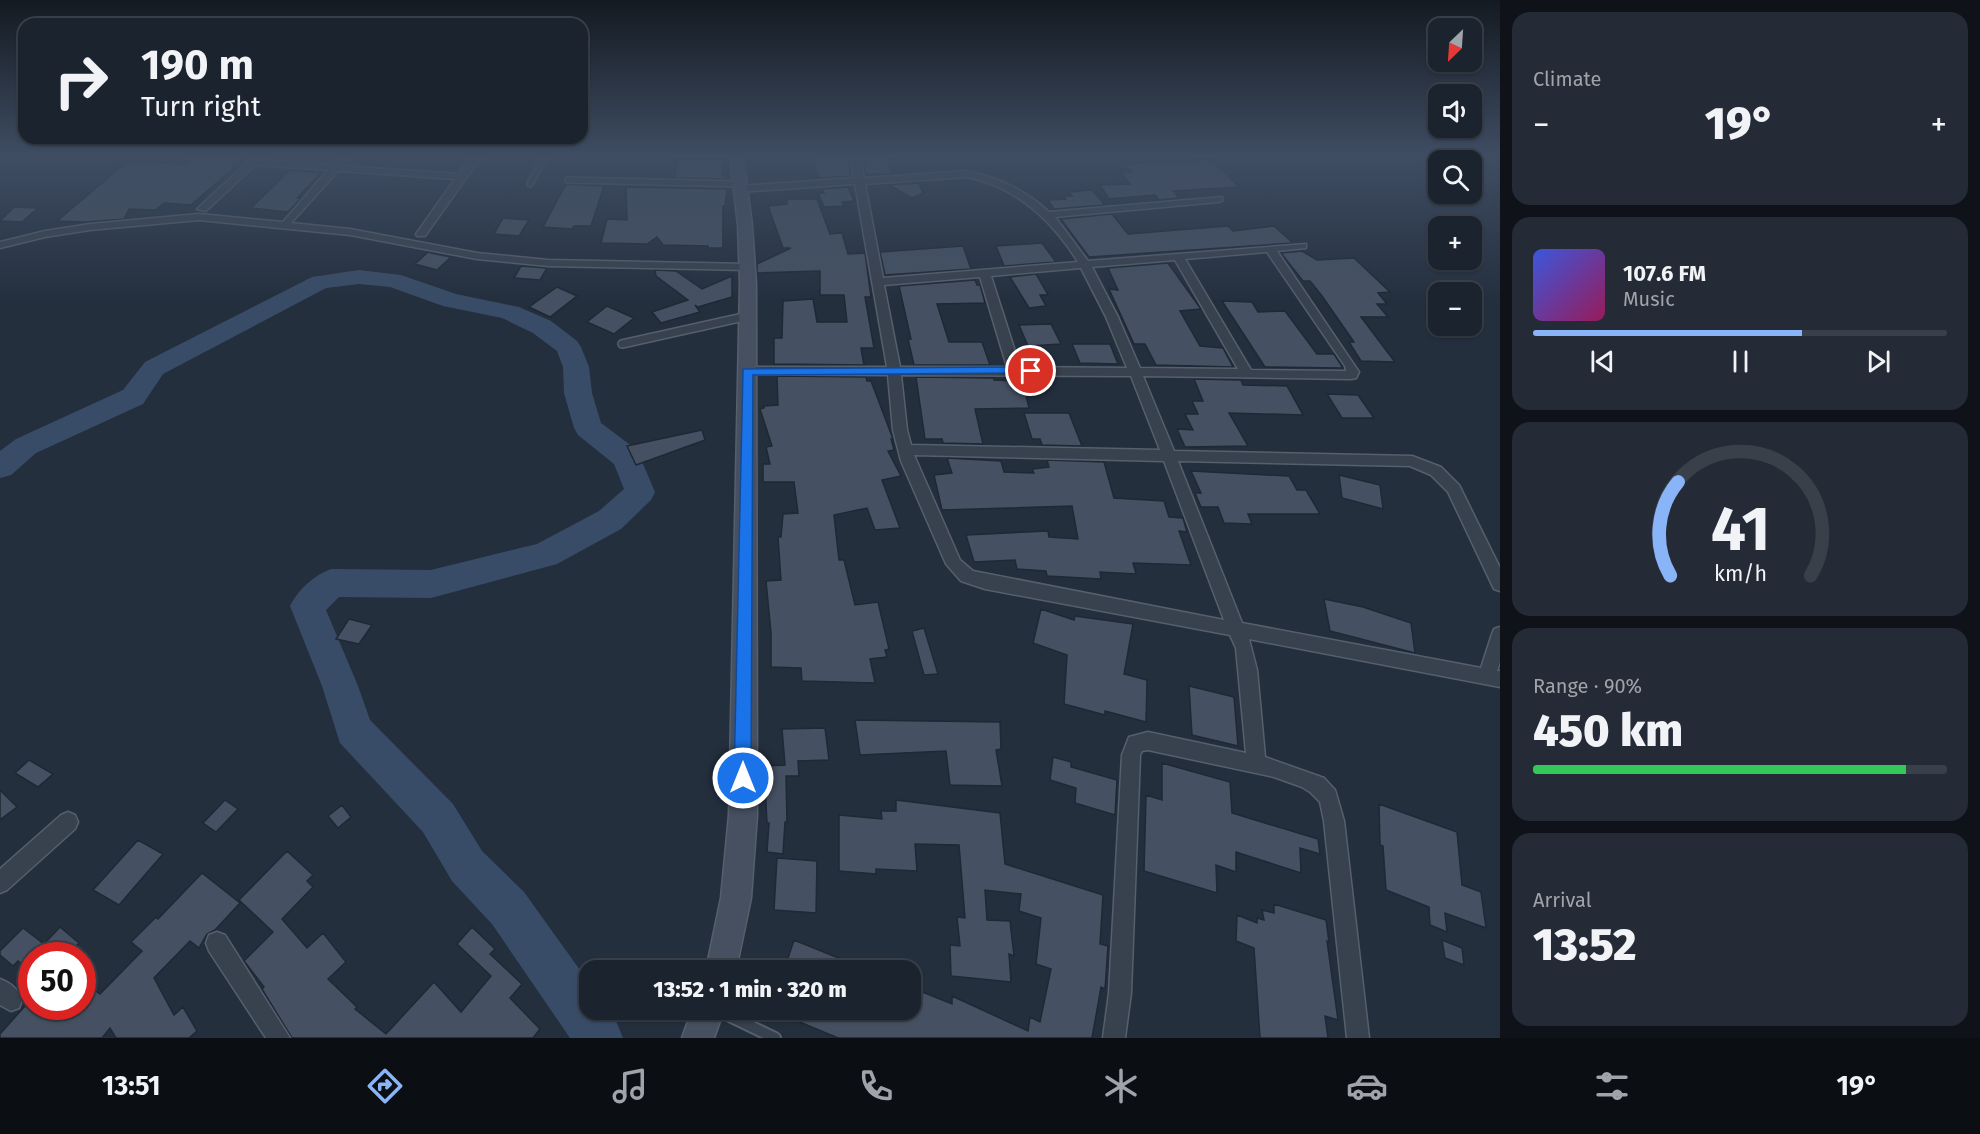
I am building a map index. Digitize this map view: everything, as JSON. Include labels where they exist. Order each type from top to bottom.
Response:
[{"type":"main road","points":[[723,960],[736,898],[742,825],[748,267],[742,204]]},
{"type":"main road","points":[[698,1038],[704,1020]]},
{"type":"street","points":[[202,209],[207,204]]},
{"type":"street","points":[[287,220],[301,204]]},
{"type":"street","points":[[421,234],[442,204]]},
{"type":"street","points":[[864,204],[894,371],[900,430],[905,450],[948,554],[960,571],[967,576],[985,582],[1494,678],[1500,634]]},
{"type":"street","points":[[1032,204],[1047,215],[1086,266],[1121,338],[1169,455],[1244,648],[1256,765]]},
{"type":"street","points":[[1047,215],[1160,204]]},
{"type":"street","points":[[0,244],[90,227],[199,217],[350,232],[477,256],[548,263],[748,267]]},
{"type":"street","points":[[878,282],[1302,246]]},
{"type":"street","points":[[747,371],[1015,371],[1341,377],[1351,375],[1353,372],[1270,249]]},
{"type":"street","points":[[1179,258],[1248,375]]},
{"type":"street","points":[[985,274],[1015,371]]},
{"type":"street","points":[[905,450],[1412,461],[1436,471],[1454,489],[1500,584]]},
{"type":"street","points":[[1114,1038],[1120,993],[1133,747],[1141,741],[1256,765],[1307,780],[1323,791],[1331,806],[1358,1038]]},
{"type":"street","points":[[0,883],[68,822]]},
{"type":"street","points":[[217,943],[279,1038]]},
{"type":"lane","points":[[622,344],[748,316]]},
{"type":"lane","points":[[738,1020],[775,1038]]},
{"type":"building","points":[[77,204],[162,204],[156,210],[129,209],[124,219],[86,222],[57,221]]},
{"type":"building","points":[[255,204],[295,204],[288,212],[251,208]]},
{"type":"building","points":[[555,204],[598,204],[591,226],[574,226],[572,229],[543,227]]},
{"type":"building","points":[[627,204],[725,204],[723,206],[723,248],[663,245],[657,237],[647,244],[601,243],[607,219],[627,220]]},
{"type":"building","points":[[819,204],[830,234],[842,233],[848,254],[865,253],[871,297],[865,297],[874,348],[861,348],[864,365],[774,364],[774,338],[782,338],[783,301],[813,299],[817,322],[847,322],[844,295],[820,295],[820,271],[757,273],[757,264],[791,248],[783,248],[768,206]]},
{"type":"building","points":[[823,204],[844,206],[824,207]]},
{"type":"building","points":[[1051,204],[1105,205],[1054,209]]},
{"type":"building","points":[[14,207],[38,208],[22,222],[0,221]]},
{"type":"building","points":[[1112,214],[1128,234],[1228,226],[1233,231],[1274,226],[1293,243],[1089,257],[1061,219]]},
{"type":"building","points":[[503,218],[529,220],[519,236],[494,234]]},
{"type":"building","points":[[1042,243],[1056,262],[1004,266],[996,246]]},
{"type":"building","points":[[963,246],[971,269],[885,275],[880,252]]},
{"type":"building","points":[[1302,251],[1317,260],[1354,258],[1390,292],[1378,293],[1387,304],[1377,304],[1388,317],[1361,317],[1395,362],[1361,361],[1349,342],[1354,342],[1322,296],[1310,281],[1303,281],[1281,253]]},
{"type":"building","points":[[428,252],[451,257],[437,270],[415,264]]},
{"type":"building","points":[[1168,263],[1201,309],[1180,311],[1200,346],[1223,348],[1233,367],[1156,365],[1145,344],[1134,344],[1109,289],[1118,290],[1108,268]]},
{"type":"building","points":[[521,266],[547,268],[540,280],[514,278]]},
{"type":"building","points":[[655,270],[676,271],[702,289],[732,276],[732,297],[698,307],[695,305],[700,312],[661,323],[652,312],[688,300],[656,276]]},
{"type":"building","points":[[1036,274],[1048,295],[1040,295],[1046,306],[1029,308],[1010,277]]},
{"type":"building","points":[[975,280],[977,285],[980,285],[985,303],[937,304],[949,342],[982,342],[990,365],[914,365],[908,339],[911,339],[899,286]]},
{"type":"building","points":[[557,287],[577,296],[550,317],[529,307]]},
{"type":"building","points":[[1222,301],[1252,302],[1258,312],[1285,311],[1317,354],[1334,354],[1343,368],[1265,367]]},
{"type":"building","points":[[607,306],[634,318],[614,334],[587,322]]},
{"type":"building","points":[[1051,324],[1061,344],[1028,346],[1019,325]]},
{"type":"building","points":[[1072,344],[1110,344],[1118,364],[1080,363]]},
{"type":"building","points":[[777,376],[866,377],[867,381],[871,381],[893,439],[891,439],[894,450],[888,451],[901,476],[882,480],[900,528],[875,530],[867,508],[834,515],[839,560],[844,560],[855,605],[878,602],[889,649],[885,650],[887,657],[870,659],[875,683],[802,681],[801,668],[771,667],[771,633],[766,581],[781,580],[778,537],[781,537],[783,514],[798,513],[794,482],[763,482],[763,464],[770,464],[766,447],[772,446],[760,409],[764,406],[778,405]]},
{"type":"building","points":[[916,377],[994,378],[994,380],[1020,381],[1021,387],[1024,387],[1029,408],[975,409],[983,444],[943,443],[942,439],[925,439]]},
{"type":"building","points":[[1194,379],[1241,380],[1243,385],[1287,386],[1303,415],[1229,413],[1248,446],[1185,447],[1177,429],[1193,430],[1185,414],[1198,414],[1192,401],[1203,401]]},
{"type":"building","points":[[1327,394],[1358,395],[1374,418],[1342,418]]},
{"type":"building","points":[[1024,413],[1069,413],[1082,446],[1042,445],[1040,439],[1032,439]]},
{"type":"building","points":[[702,430],[705,440],[636,465],[627,446]]},
{"type":"building","points":[[947,458],[1001,461],[1004,472],[1034,473],[1032,469],[1049,467],[1047,460],[1104,462],[1114,498],[1164,501],[1169,517],[1183,518],[1187,532],[1179,531],[1191,565],[1133,563],[1136,574],[1100,572],[1101,579],[1047,576],[1046,571],[1017,569],[1015,560],[974,562],[966,535],[1048,531],[1049,537],[1078,539],[1072,506],[942,510],[934,475],[952,473]]},
{"type":"building","points":[[1191,471],[1289,476],[1297,490],[1306,490],[1320,514],[1248,514],[1252,524],[1224,523],[1218,507],[1201,507],[1195,493],[1201,493]]},
{"type":"building","points":[[1339,475],[1380,485],[1383,509],[1342,498]]},
{"type":"building","points":[[1324,599],[1363,607],[1411,623],[1415,653],[1330,631]]},
{"type":"building","points":[[1041,609],[1074,620],[1075,616],[1133,624],[1124,674],[1147,680],[1146,722],[1105,711],[1105,715],[1064,704],[1067,655],[1033,643]]},
{"type":"building","points":[[349,619],[372,625],[359,644],[336,639]]},
{"type":"building","points":[[924,628],[938,674],[924,675],[912,631]]},
{"type":"building","points":[[1189,686],[1234,697],[1238,746],[1192,735]]},
{"type":"building","points":[[855,720],[1000,722],[1001,749],[996,750],[1002,786],[950,785],[946,751],[860,755]]},
{"type":"building","points":[[825,728],[829,760],[798,761],[799,776],[786,776],[787,822],[785,822],[783,854],[767,852],[769,823],[767,823],[764,766],[785,765],[782,729]]},
{"type":"building","points":[[1053,757],[1071,762],[1071,767],[1117,780],[1115,815],[1075,803],[1076,788],[1050,780]]},
{"type":"building","points":[[29,760],[53,774],[38,787],[15,773]]},
{"type":"building","points":[[1162,763],[1230,782],[1232,813],[1318,839],[1320,854],[1300,848],[1301,873],[1236,852],[1236,872],[1216,865],[1217,893],[1144,871],[1146,795],[1162,800]]},
{"type":"building","points":[[0,790],[17,807],[0,820]]},
{"type":"building","points":[[225,800],[238,809],[216,832],[203,823]]},
{"type":"building","points":[[896,800],[1000,813],[1005,864],[1103,895],[1100,944],[1108,946],[1105,989],[1101,987],[1092,1038],[838,1038],[795,1020],[921,1020],[921,991],[952,1004],[952,996],[1028,1031],[1030,1017],[1040,1022],[1051,969],[1036,964],[1041,918],[1019,911],[1021,894],[985,890],[987,920],[1010,921],[1014,956],[1009,954],[1011,982],[951,976],[950,945],[960,946],[957,917],[965,918],[959,845],[915,844],[917,871],[876,869],[876,874],[839,871],[839,815],[882,819],[881,811],[896,811]]},
{"type":"building","points":[[1379,804],[1457,832],[1462,885],[1481,892],[1486,928],[1445,913],[1447,932],[1430,925],[1429,907],[1386,890],[1383,846],[1380,845]]},
{"type":"building","points":[[342,805],[351,817],[338,828],[328,816]]},
{"type":"building","points":[[138,840],[163,854],[119,905],[93,890]]},
{"type":"building","points":[[287,851],[313,875],[307,881],[313,887],[282,919],[307,948],[323,933],[346,962],[328,979],[357,1007],[355,1009],[386,1034],[434,982],[461,1012],[491,976],[457,944],[472,927],[495,949],[490,954],[522,984],[510,998],[540,1029],[533,1038],[292,1038],[262,989],[264,987],[244,961],[273,932],[239,900]]},
{"type":"building","points":[[777,858],[817,861],[816,913],[774,910]]},
{"type":"building","points":[[202,873],[240,903],[215,930],[207,934],[199,948],[190,941],[154,978],[174,1015],[183,1007],[197,1031],[189,1038],[116,1038],[110,1028],[102,1038],[0,1038],[0,1034],[18,1014],[18,1020],[96,1020],[96,991],[100,994],[142,951],[131,942],[156,917],[158,919]]},
{"type":"building","points":[[1274,904],[1326,920],[1338,1020],[1325,1016],[1328,1038],[1260,1038],[1254,948],[1236,941],[1237,915],[1257,923],[1257,918],[1264,920],[1262,910],[1274,913]]},
{"type":"building","points":[[60,927],[78,942],[46,942]]},
{"type":"building","points":[[23,928],[41,942],[18,942],[18,961],[13,966],[0,955],[0,951]]},
{"type":"building","points":[[794,940],[843,960],[787,960]]},
{"type":"building","points":[[1442,940],[1462,948],[1464,965],[1445,958]]},
{"type":"waterway","points":[[0,467],[26,446],[133,397],[154,368],[320,282],[359,277],[393,280],[452,301],[510,312],[542,327],[568,347],[576,367],[578,393],[588,428],[627,458],[640,492],[610,520],[545,555],[431,584],[331,583],[307,606],[340,686],[354,730],[438,818],[467,866],[508,908],[599,1038]]},
{"type":"route","points":[[743,778],[747,371],[1031,371]]}]
